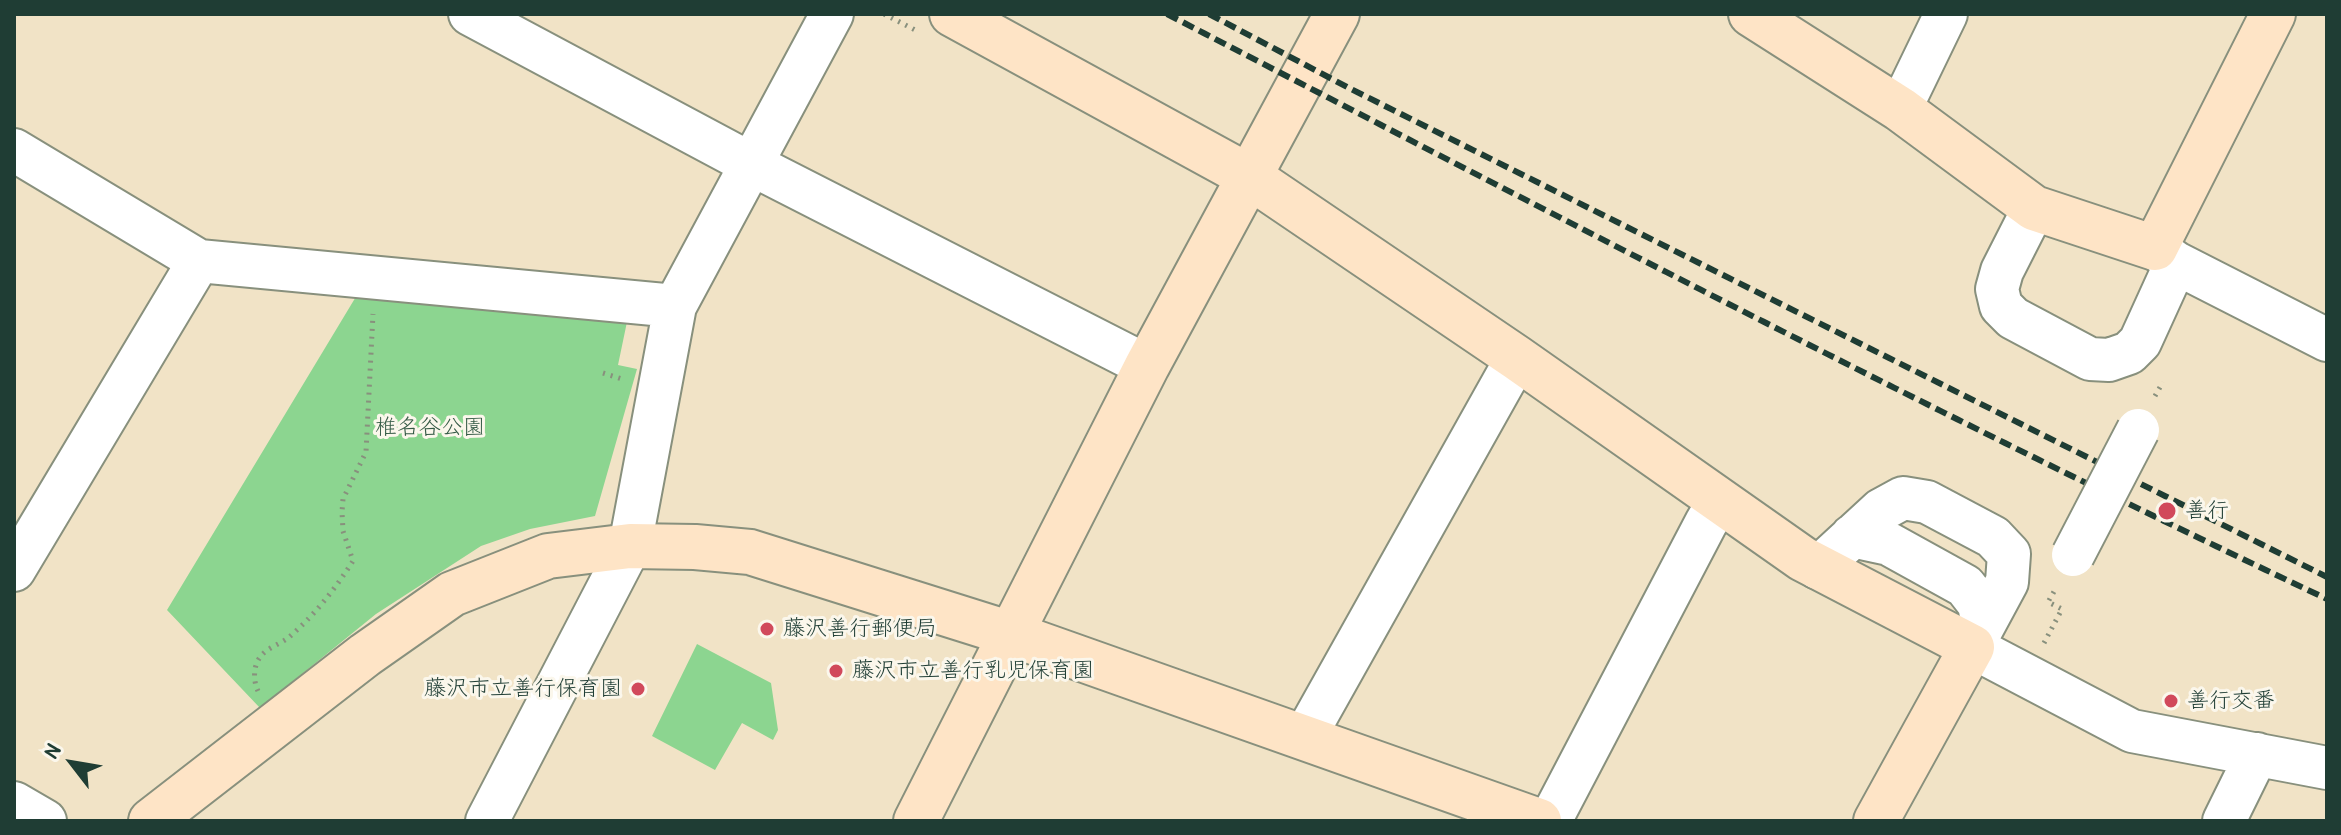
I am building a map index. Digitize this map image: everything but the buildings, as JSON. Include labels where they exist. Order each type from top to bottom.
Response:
[{"type":"street","points":[[470,14],[751,164],[1147,366]]},
{"type":"street","points":[[487,821],[630,546],[675,306],[832,14]]},
{"type":"street","points":[[952,14],[1250,177],[1818,568],[1978,637],[2132,731],[2327,768]]},
{"type":"street","points":[[916,821],[1147,366],[1337,14]]},
{"type":"street","points":[[1751,14],[1900,109],[2034,208],[2166,255],[2327,340]]},
{"type":"street","points":[[1900,109],[1946,14]]},
{"type":"street","points":[[2034,208],[2002,271],[1997,289],[2001,306],[2013,318],[2090,359],[2109,360],[2129,353],[2140,342],[2166,255],[2273,14]]},
{"type":"street","points":[[14,150],[199,261],[675,306]]},
{"type":"street","points":[[14,570],[199,261]]},
{"type":"street","points":[[1304,738],[1517,358]]},
{"type":"street","points":[[2073,555],[2146,414]]},
{"type":"street","points":[[1818,568],[1881,510],[1903,498],[1927,502],[1993,537],[2009,554],[2007,582],[1876,821]]},
{"type":"street","points":[[1550,821],[1719,501]]},
{"type":"street","points":[[1852,536],[1889,544],[1965,586],[1979,604],[1978,637]]},
{"type":"street","points":[[151,821],[365,655],[452,594],[548,556],[630,546],[750,552],[1011,634],[1539,821]]},
{"type":"street","points":[[2224,821],[2257,754]]},
{"type":"street","points":[[14,803],[45,821]]},
{"type":"path","points":[[256,688],[254,673],[261,656],[288,638],[332,593],[353,561],[343,531],[343,499],[366,452],[376,278]]},
{"type":"path","points":[[2146,414],[2163,382]]},
{"type":"path","points":[[2040,650],[2062,609],[2048,602],[2052,595]]},
{"type":"green space","name":"椎名谷公園","points":[[360,290],[628,317],[618,365],[637,369],[595,516],[530,529],[481,546],[376,614],[260,708],[167,610]]},
{"type":"green space","points":[[697,644],[771,683],[778,730],[773,740],[742,723],[715,770],[652,736]]},
{"type":"railway","points":[[1167,14],[1889,385],[2327,599]]},
{"type":"railway","points":[[1209,14],[1349,88],[2327,577]]},
{"type":"place","name":"善行","points":[[2167,511]]},
{"type":"place","name":"藤沢善行郵便局","points":[[767,629]]},
{"type":"place","name":"藤沢市立善行乳児保育園","points":[[836,671]]},
{"type":"place","name":"藤沢市立善行保育園","points":[[638,689]]},
{"type":"place","name":"善行交番","points":[[2171,701]]}]
